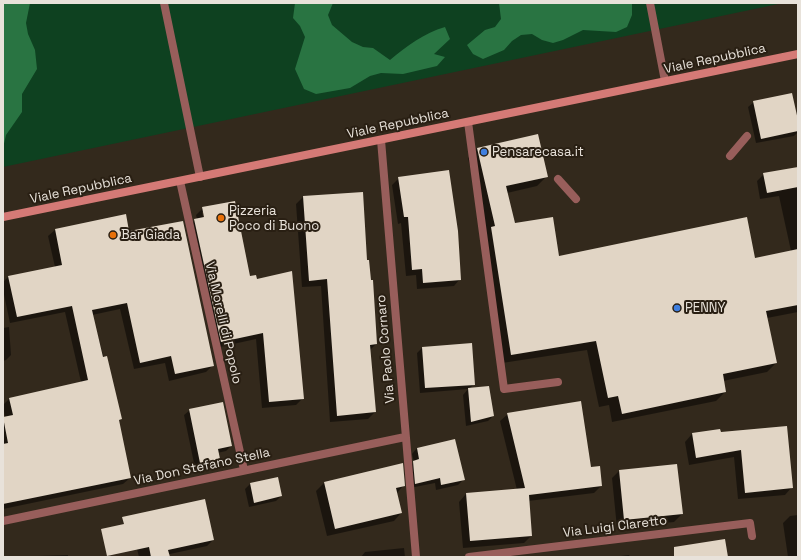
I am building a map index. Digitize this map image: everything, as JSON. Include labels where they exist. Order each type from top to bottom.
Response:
[{"type":"main road","name":"Viale Repubblica","points":[[3,217],[798,54]]},
{"type":"street","points":[[164,3],[200,177]]},
{"type":"street","points":[[650,3],[665,81]]},
{"type":"street","points":[[468,122],[504,389],[558,382]]},
{"type":"street","points":[[730,156],[747,136]]},
{"type":"street","name":"Via Paolo Cornaro","points":[[381,140],[416,557]]},
{"type":"street","points":[[558,179],[576,199]]},
{"type":"street","name":"Via Morelli di Popolo","points":[[180,181],[244,470]]},
{"type":"street","name":"Via Don Stefano Stella","points":[[3,521],[405,437]]},
{"type":"street","name":"Via Luigi Claretto","points":[[469,557],[750,523],[752,536]]},
{"type":"green space","points":[[3,3],[783,3],[3,167]]},
{"type":"green space","points":[[3,3],[30,3],[26,23],[28,34],[35,50],[37,69],[22,94],[22,112],[6,135],[3,148]]},
{"type":"green space","points":[[295,3],[333,3],[328,15],[332,25],[352,42],[363,47],[373,48],[390,60],[423,36],[445,27],[450,39],[434,54],[445,57],[437,66],[403,74],[381,73],[370,76],[350,88],[316,94],[304,89],[295,69],[305,37],[300,26],[293,18]]},
{"type":"green space","points":[[499,3],[632,3],[632,15],[627,27],[616,32],[583,30],[563,40],[553,43],[542,40],[532,34],[521,35],[512,41],[504,50],[483,59],[473,54],[467,45],[485,30],[495,27],[501,19]]},
{"type":"building","points":[[792,93],[798,120],[798,131],[761,139],[753,101]]},
{"type":"building","points":[[538,134],[548,177],[506,186],[515,223],[553,217],[559,256],[747,217],[755,258],[798,249],[798,305],[766,311],[777,363],[723,374],[726,392],[622,414],[618,396],[608,398],[596,341],[511,355],[491,227],[495,226],[477,148]]},
{"type":"building","points":[[798,167],[798,187],[767,193],[763,173]]},
{"type":"building","points":[[449,170],[458,231],[461,280],[423,283],[422,269],[412,270],[408,217],[404,217],[398,177]]},
{"type":"building","points":[[363,192],[367,260],[369,260],[371,280],[373,280],[377,344],[370,345],[376,412],[337,416],[327,279],[309,281],[303,196]]},
{"type":"building","points":[[235,201],[250,276],[256,275],[257,279],[292,271],[304,399],[269,402],[263,333],[221,342],[194,219],[204,217],[202,207]]},
{"type":"building","points":[[126,214],[129,231],[183,221],[214,366],[175,374],[171,356],[140,363],[127,303],[92,310],[103,357],[107,356],[122,419],[119,420],[131,478],[3,504],[3,444],[8,443],[3,417],[13,415],[9,398],[88,380],[72,306],[17,317],[8,276],[62,265],[55,229]]},
{"type":"building","points":[[472,343],[475,385],[425,388],[422,347]]},
{"type":"building","points":[[489,386],[494,416],[471,422],[468,388]]},
{"type":"building","points":[[581,401],[591,467],[600,466],[602,486],[529,495],[532,536],[470,541],[466,493],[525,488],[507,413]]},
{"type":"building","points":[[223,402],[232,446],[218,449],[220,459],[200,463],[189,409]]},
{"type":"building","points":[[787,426],[793,488],[745,493],[741,450],[696,458],[692,433],[720,429],[721,432]]},
{"type":"building","points":[[455,439],[465,480],[441,485],[440,478],[415,484],[413,461],[419,459],[417,448]]},
{"type":"building","points":[[403,463],[405,486],[396,488],[402,513],[335,529],[324,482]]},
{"type":"building","points":[[677,464],[683,514],[624,520],[619,470]]},
{"type":"building","points":[[278,477],[282,496],[254,503],[250,483]]},
{"type":"building","points":[[205,499],[214,540],[168,550],[170,557],[151,557],[149,547],[107,556],[101,529],[124,524],[122,517]]},
{"type":"building","points":[[725,539],[728,557],[674,557],[674,547]]},
{"type":"place","name":"Pensarecasa.it","points":[[484,152]]},
{"type":"place","name":"Pizzeria Poco di Buono","points":[[221,218]]},
{"type":"place","name":"Bar Giada","points":[[113,235]]},
{"type":"place","name":"PENNY","points":[[677,308]]}]
